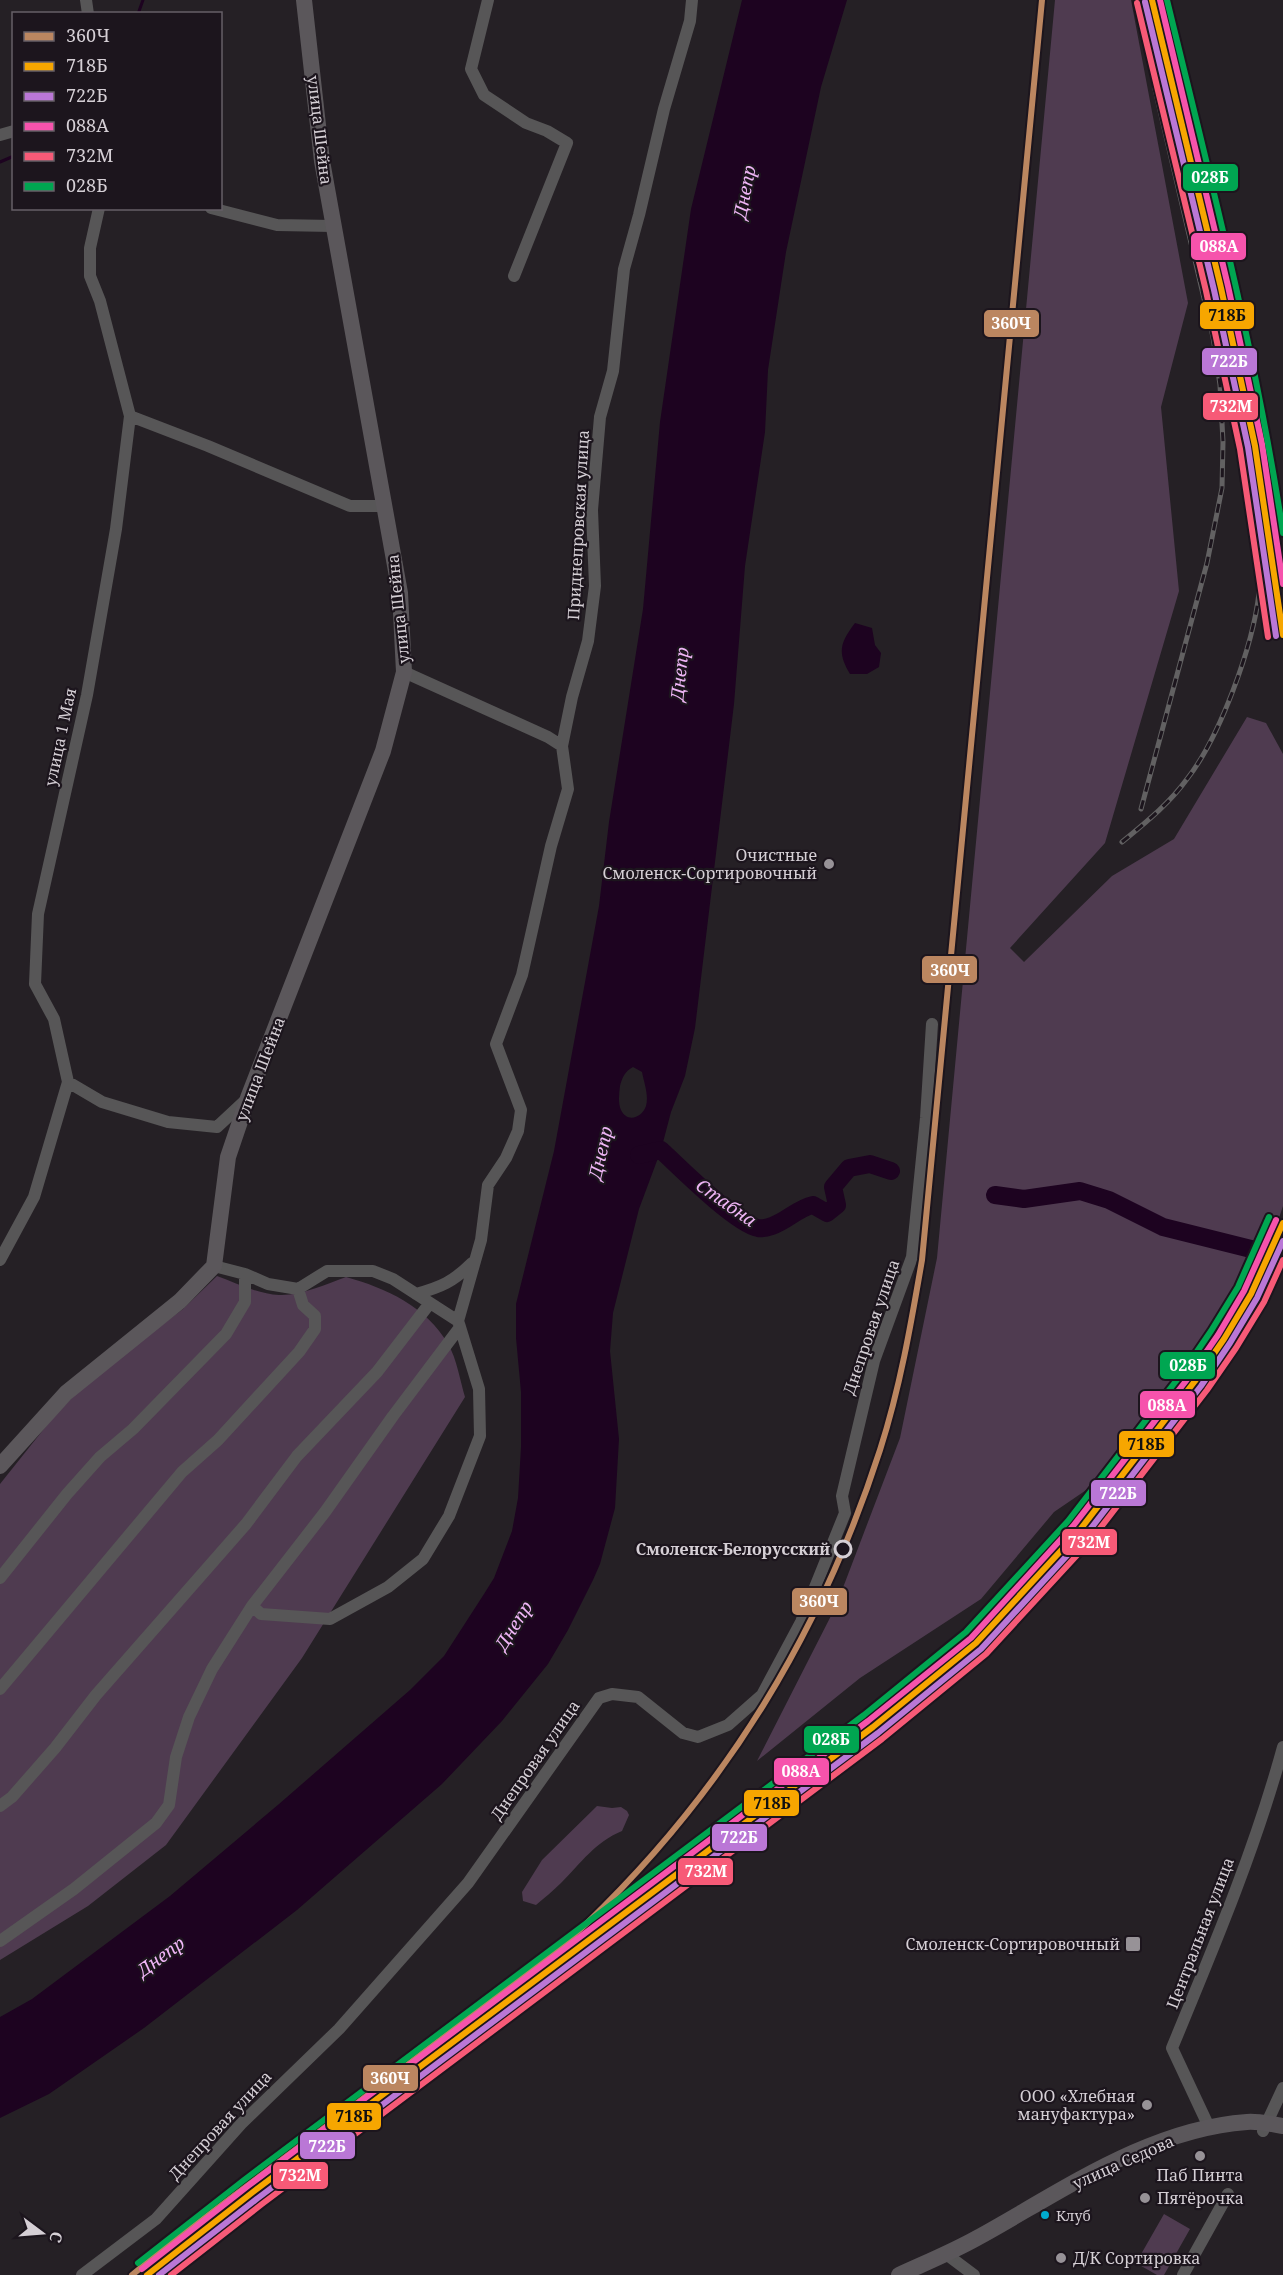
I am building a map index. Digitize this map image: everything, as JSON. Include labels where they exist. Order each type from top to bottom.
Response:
[{"type":"street","name":"улица Шейна","points":[[214,1266],[228,1157],[248,1098],[383,751],[404,672],[400,593],[322,161],[304,0]]},
{"type":"street","points":[[488,0],[471,69],[484,95],[526,123],[547,131],[567,143],[514,276]]},
{"type":"street","name":"Приднепровская улица","points":[[459,1324],[480,1240],[488,1185],[506,1158],[518,1131],[521,1110],[496,1044],[522,975],[551,846],[568,789],[562,746],[572,697],[588,641],[595,586],[592,510],[600,417],[613,371],[624,269],[642,205],[664,109],[690,21],[692,0]]},
{"type":"street","name":"улица 1 Мая","points":[[0,1260],[34,1197],[68,1082],[54,1019],[35,984],[38,914],[87,695],[116,529],[130,416],[100,301],[90,276],[90,248],[99,210]]},
{"type":"street","points":[[219,210],[277,225],[333,226]]},
{"type":"street","points":[[130,416],[350,506],[385,506]]},
{"type":"street","points":[[404,672],[548,737],[562,746]]},
{"type":"street","name":"Днепровая улица","points":[[82,2275],[156,2219],[241,2124],[339,2029],[468,1883],[598,1698],[612,1694],[638,1697],[684,1733],[698,1737],[728,1725],[762,1695],[801,1622],[845,1513],[842,1497],[874,1361],[912,1257],[926,1118],[932,1024]]},
{"type":"street","points":[[68,1082],[102,1102],[168,1122],[217,1126],[248,1098]]},
{"type":"street","points":[[416,1294],[439,1288],[457,1278],[475,1260]]},
{"type":"street","points":[[0,1466],[66,1393],[180,1301],[214,1266],[245,1274],[268,1284],[298,1289],[327,1271],[373,1271],[393,1278],[459,1324],[479,1389],[480,1436],[464,1482],[449,1516],[423,1559],[388,1587],[330,1619],[261,1614],[252,1606]]},
{"type":"street","points":[[0,1578],[67,1494],[100,1457],[133,1429],[226,1334],[245,1302],[245,1274]]},
{"type":"street","points":[[0,1689],[182,1472],[218,1440],[299,1352],[315,1329],[315,1316],[303,1305],[298,1289]]},
{"type":"street","points":[[0,1806],[12,1797],[40,1765],[110,1679],[246,1524],[297,1456],[377,1372],[430,1303]]},
{"type":"street","points":[[0,1941],[74,1889],[156,1823],[168,1804],[176,1757],[189,1717],[212,1669],[252,1606],[325,1512],[459,1324]]},
{"type":"street","name":"Центральная улица","points":[[1209,2127],[1172,2048],[1227,1916],[1283,1747]]},
{"type":"street","points":[[1271,2127],[1283,2088]]},
{"type":"street","name":"улица Седова","points":[[899,2275],[975,2240],[1094,2172],[1161,2142],[1209,2127],[1249,2122],[1271,2127]]},
{"type":"street","points":[[1184,2275],[1228,2194]]},
{"type":"street","points":[[946,2254],[974,2275]]},
{"type":"shaded area","points":[[1055,0],[1131,0],[1188,303],[1161,407],[1179,591],[1105,843],[1010,948],[1024,962],[1112,876],[1174,839],[1247,717],[1266,723],[1283,754],[1283,1206],[1275,1230],[1242,1297],[1117,1469],[1054,1512],[981,1599],[860,1678],[757,1761],[836,1606],[900,1438],[937,1258]]},
{"type":"shaded area","points":[[217,1276],[255,1290],[279,1295],[305,1292],[346,1277],[390,1293],[417,1309],[439,1331],[454,1356],[465,1397],[302,1658],[166,1845],[88,1906],[0,1960],[0,1484],[51,1420],[88,1381],[183,1309]]},
{"type":"shaded area","points":[[597,1806],[621,1807],[627,1811],[629,1815],[622,1831],[596,1847],[536,1905],[523,1901],[522,1892],[542,1860]]},
{"type":"shaded area","points":[[1164,2214],[1190,2229],[1164,2275],[1157,2275],[1136,2263]]},
{"type":"water","name":"Днепр","points":[[742,0],[847,0],[821,87],[786,252],[768,370],[765,432],[745,566],[734,704],[695,1028],[685,1076],[639,1209],[613,1313],[610,1351],[619,1439],[615,1508],[600,1564],[568,1630],[548,1664],[502,1721],[442,1784],[297,1910],[144,2028],[49,2094],[0,2118],[0,2017],[32,1999],[170,1896],[410,1690],[444,1656],[484,1594],[494,1578],[512,1531],[518,1498],[521,1447],[521,1392],[516,1338],[516,1304],[554,1151],[599,906],[609,822],[643,609],[660,422],[691,209]],"holes":[[[633,1067],[642,1072],[647,1093],[646,1106],[641,1114],[630,1118],[624,1114],[619,1104],[620,1086],[626,1073]]]},
{"type":"water","points":[[855,623],[872,628],[875,645],[881,653],[879,667],[867,674],[850,674],[843,660],[843,642]]},
{"type":"waterway","points":[[139,12],[143,0]]},
{"type":"waterway","points":[[0,162],[12,157]]},
{"type":"waterway","name":"Стабна","points":[[639,1155],[661,1150],[722,1206],[748,1224],[760,1228],[777,1224],[813,1205],[827,1213],[837,1205],[833,1187],[849,1168],[870,1164],[891,1171]]},
{"type":"waterway","name":"Стабна","points":[[995,1195],[1024,1199],[1080,1191],[1109,1200],[1163,1227],[1251,1249]]},
{"type":"railway","points":[[1141,809],[1207,563],[1222,488],[1223,442],[1220,385],[1213,337],[1155,89],[1149,30]]},
{"type":"railway","points":[[1122,842],[1156,813],[1180,788],[1199,761],[1223,716],[1242,664],[1256,614],[1261,572],[1258,510]]},
{"type":"transit line","name":"360Ч","points":[[132,2275],[565,1942],[637,1872],[683,1818],[725,1763],[763,1705],[798,1645],[829,1582],[856,1517],[880,1450],[899,1380],[922,1260],[1042,0]]},
{"type":"transit line","name":"718Б","points":[[1152,0],[1221,288],[1255,446],[1283,635]]},
{"type":"transit line","name":"088А","points":[[1160,0],[1228,286],[1262,444],[1283,584]]},
{"type":"transit line","name":"028Б","points":[[1167,0],[1246,332],[1283,533]]},
{"type":"transit line","name":"722Б","points":[[1145,2],[1214,290],[1248,447],[1276,636]]},
{"type":"transit line","name":"732М","points":[[1137,3],[1206,291],[1240,449],[1268,637]]},
{"type":"transit line","name":"028Б","points":[[138,2263],[244,2180],[864,1715],[966,1632],[1068,1521],[1183,1372],[1238,1287],[1269,1217]]},
{"type":"transit line","name":"088А","points":[[142,2269],[248,2186],[868,1721],[971,1638],[1073,1526],[1189,1377],[1218,1335],[1244,1291],[1276,1220]]},
{"type":"transit line","name":"718Б","points":[[147,2275],[253,2192],[873,1727],[976,1643],[1079,1531],[1195,1381],[1251,1294],[1283,1223]]},
{"type":"transit line","name":"722Б","points":[[159,2275],[258,2198],[878,1733],[981,1649],[1085,1536],[1201,1386],[1257,1298],[1283,1241]]},
{"type":"transit line","name":"732М","points":[[171,2275],[262,2204],[882,1739],[986,1654],[1091,1540],[1207,1390],[1264,1302],[1283,1260]]},
{"type":"place","name":"Очистные Смоленск-Сортировочный","points":[[829,864]]},
{"type":"place","name":"Смоленск-Белорусский","points":[[843,1549]]},
{"type":"place","name":"Смоленск-Сортировочный","points":[[1133,1944]]},
{"type":"place","name":"ООО «Хлебная мануфактура»","points":[[1147,2105]]},
{"type":"place","name":"Паб Пинта","points":[[1200,2156]]},
{"type":"place","name":"Пятёрочка","points":[[1145,2198]]},
{"type":"place","name":"Клуб","points":[[1045,2215]]},
{"type":"place","name":"Д/К Сортировка","points":[[1061,2258]]}]
